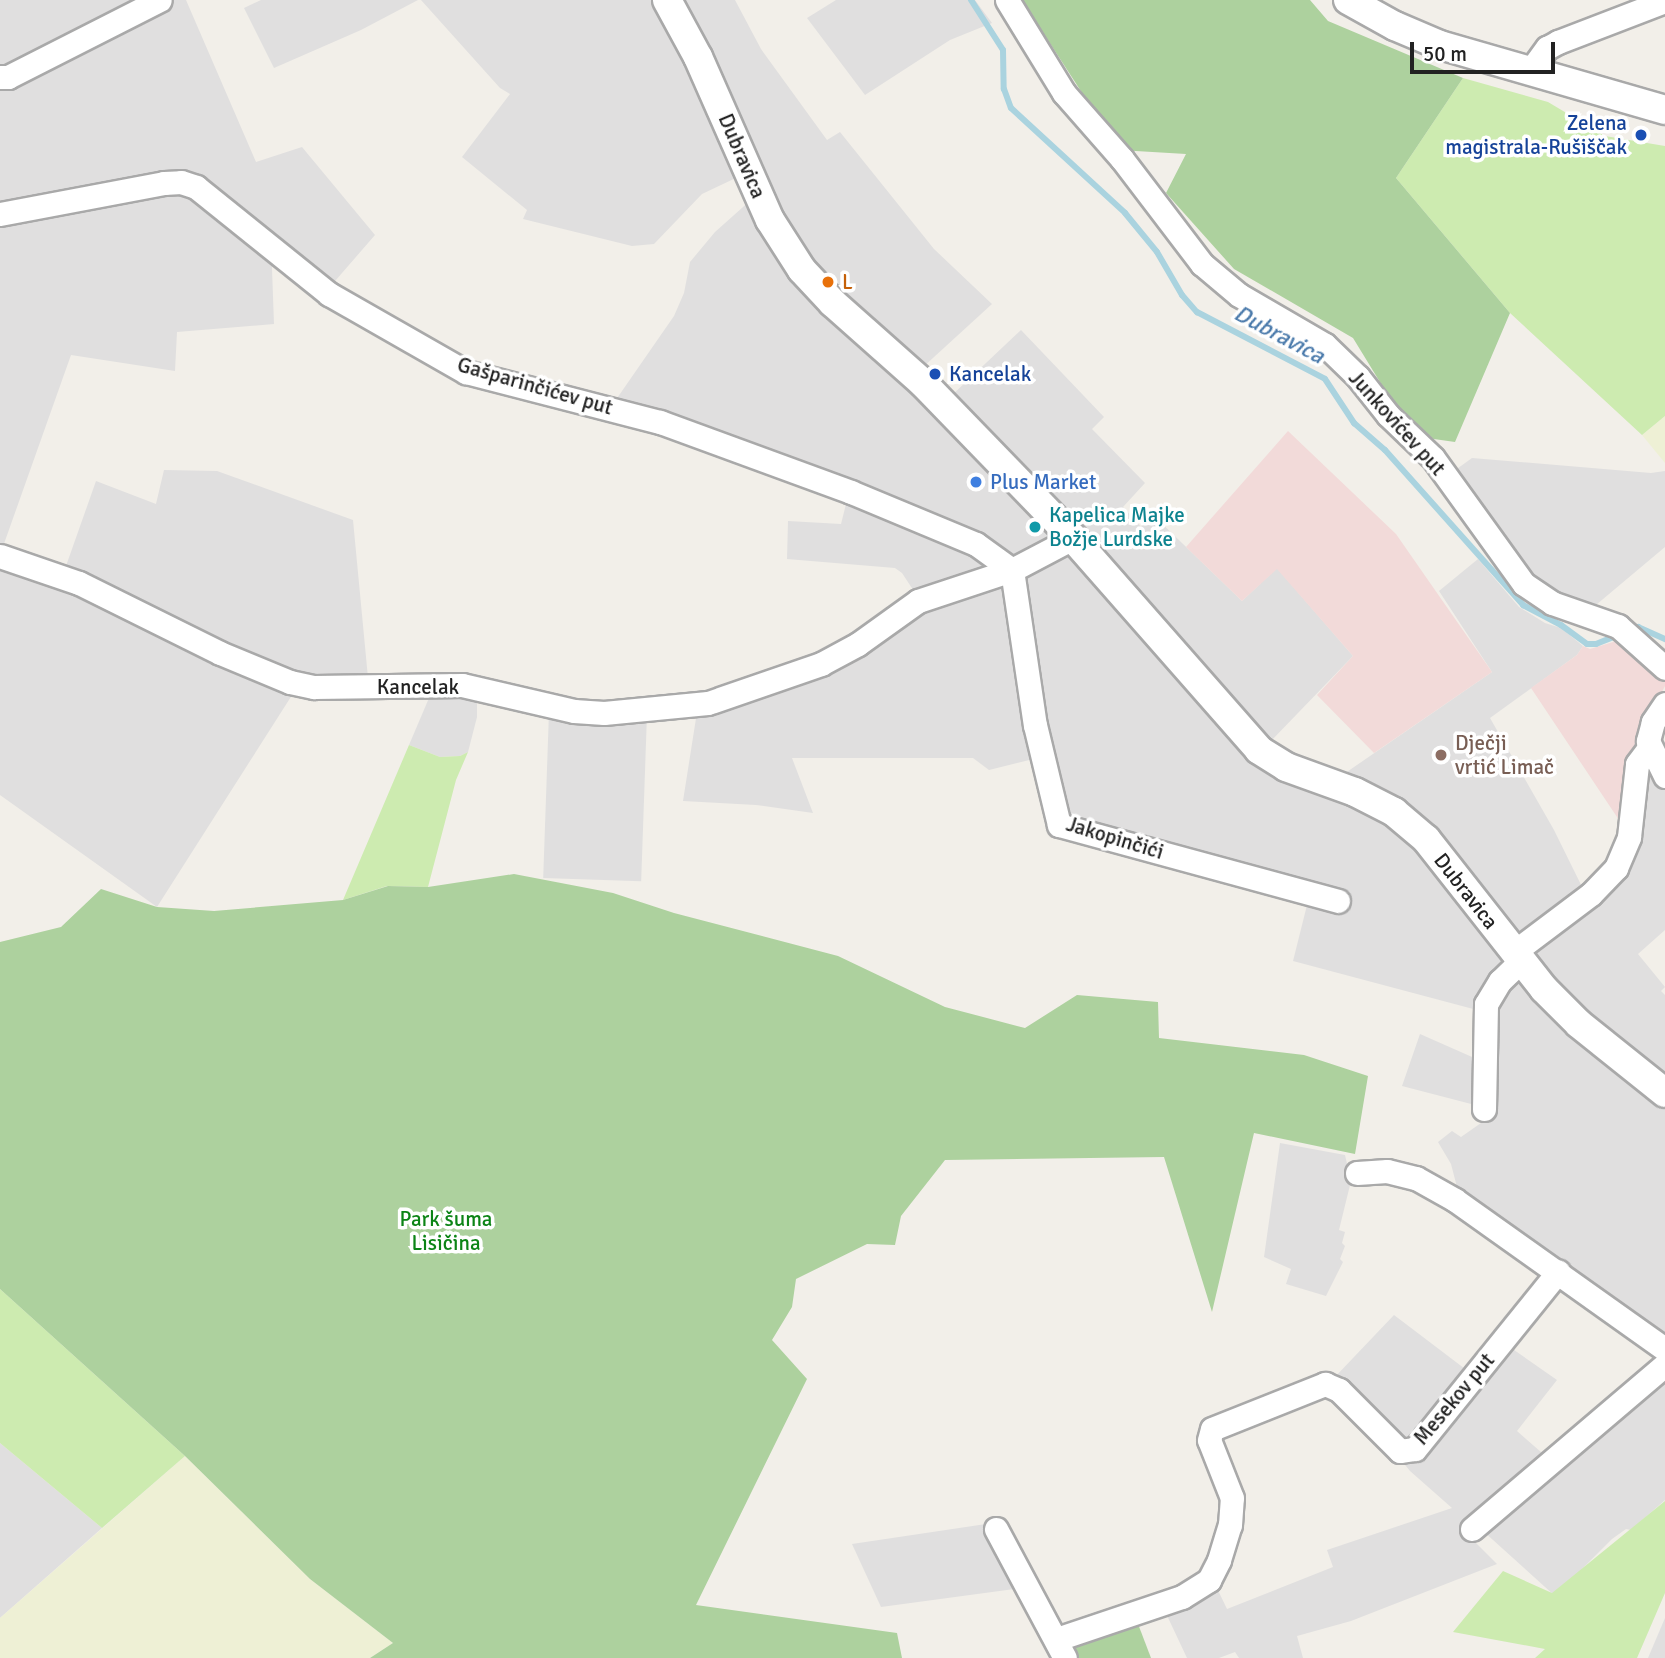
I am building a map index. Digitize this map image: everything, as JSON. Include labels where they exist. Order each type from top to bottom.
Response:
[{"type":"street","points":[[0,77],[8,77],[160,0]]},
{"type":"street","name":"Dubravica","points":[[667,0],[698,57],[771,220],[802,270],[833,303],[923,383],[1073,538],[1259,750],[1286,767],[1355,792],[1394,811],[1426,839],[1517,956],[1578,1024],[1665,1093]]},
{"type":"street","name":"Junkovićev put","points":[[1007,0],[1064,93],[1122,159],[1202,264],[1239,295],[1325,345],[1358,377],[1388,415],[1433,458],[1524,584],[1552,603],[1618,626],[1665,668]]},
{"type":"street","points":[[1348,0],[1395,26],[1440,46],[1665,110]]},
{"type":"street","points":[[1530,71],[1547,48],[1558,42],[1665,1]]},
{"type":"street","name":"Gašparinčićev put","points":[[0,214],[164,183],[181,182],[196,187],[329,294],[466,372],[660,422],[851,492],[942,529],[976,544],[1012,570]]},
{"type":"street","name":"Kancelak","points":[[0,556],[79,583],[220,653],[290,682],[314,687],[462,685],[574,711],[604,713],[708,703],[821,664],[858,644],[918,601],[1012,570],[1073,538]]},
{"type":"street","name":"Jakopinčići","points":[[1012,570],[1035,725],[1059,825],[1338,901]]},
{"type":"street","points":[[1665,704],[1649,730],[1649,748],[1665,776]]},
{"type":"street","points":[[1484,1109],[1483,1021],[1486,1004],[1517,956],[1591,894],[1615,868],[1629,837],[1637,764],[1649,748]]},
{"type":"street","points":[[1357,1173],[1387,1171],[1416,1178],[1455,1200],[1665,1349]]},
{"type":"street","name":"Mesekov put","points":[[996,1529],[1061,1648],[1182,1597],[1209,1580],[1219,1560],[1230,1525],[1232,1498],[1209,1440],[1212,1429],[1325,1384],[1339,1390],[1400,1451],[1415,1449],[1558,1272]]},
{"type":"street","points":[[1472,1529],[1665,1365]]},
{"type":"shaded area","points":[[0,0],[186,0],[256,162],[302,147],[375,235],[329,288],[271,241],[274,324],[177,332],[175,371],[71,355],[0,555]]},
{"type":"shaded area","points":[[261,0],[418,0],[361,30],[274,68],[244,8]]},
{"type":"shaded area","points":[[421,0],[658,0],[740,176],[702,194],[654,244],[632,246],[523,219],[527,210],[462,157],[510,94],[500,88]]},
{"type":"shaded area","points":[[676,0],[735,0],[761,49],[827,140],[840,132],[934,249],[992,304],[922,368],[830,287],[795,248]]},
{"type":"shaded area","points":[[836,0],[975,0],[992,23],[950,40],[865,95],[807,18]]},
{"type":"shaded area","points":[[752,199],[904,382],[1042,523],[1205,709],[1376,817],[1432,866],[1561,1024],[1665,1107],[1665,1340],[1458,1191],[1451,1164],[1438,1142],[1452,1131],[1461,1137],[1481,1123],[1475,1105],[1402,1086],[1420,1034],[1488,1064],[1489,1046],[1497,1022],[1492,1015],[1477,1010],[1293,961],[1312,885],[1067,822],[1054,754],[989,770],[973,758],[792,758],[813,813],[756,805],[683,801],[697,712],[923,605],[902,573],[895,568],[787,559],[788,521],[841,524],[851,484],[613,404],[674,316],[684,293],[690,262],[715,232]]},
{"type":"shaded area","points":[[1021,330],[1104,417],[1092,429],[1145,483],[1123,507],[1141,527],[1153,515],[1242,601],[1277,568],[1353,656],[1270,742],[950,397]]},
{"type":"shaded area","points":[[1288,431],[1396,534],[1492,672],[1374,753],[1317,695],[1353,656],[1277,569],[1242,601],[1186,547]]},
{"type":"shaded area","points":[[1472,458],[1651,473],[1665,471],[1665,547],[1590,610],[1536,586],[1454,471]]},
{"type":"shaded area","points":[[164,470],[217,471],[353,520],[368,678],[294,692],[157,907],[0,795],[0,564],[60,583],[96,481],[156,504]]},
{"type":"shaded area","points":[[1478,559],[1519,607],[1545,623],[1561,628],[1583,646],[1577,655],[1490,718],[1554,830],[1589,901],[1594,896],[1648,769],[1654,771],[1665,789],[1665,930],[1638,954],[1665,987],[1661,991],[1665,995],[1665,1082],[1572,1007],[1438,839],[1341,776],[1492,672],[1439,591]]},
{"type":"shaded area","points":[[1623,639],[1665,676],[1665,686],[1633,749],[1625,829],[1531,688],[1577,655],[1583,646],[1590,649]]},
{"type":"shaded area","points":[[432,691],[477,693],[477,717],[468,752],[460,756],[440,757],[409,745]]},
{"type":"shaded area","points":[[549,712],[647,715],[641,881],[543,878]]},
{"type":"shaded area","points":[[1280,1143],[1345,1155],[1351,1181],[1339,1230],[1345,1232],[1342,1243],[1345,1246],[1340,1259],[1343,1262],[1326,1296],[1286,1284],[1291,1269],[1264,1257]]},
{"type":"shaded area","points":[[1394,1315],[1477,1378],[1504,1343],[1557,1380],[1517,1431],[1557,1466],[1665,1372],[1665,1500],[1631,1530],[1626,1529],[1612,1539],[1555,1596],[1472,1521],[1464,1531],[1497,1564],[1351,1621],[1297,1636],[1303,1658],[1239,1658],[1235,1652],[1219,1658],[1187,1658],[1163,1607],[1214,1582],[1227,1609],[1333,1567],[1327,1550],[1452,1508],[1410,1471],[1334,1378]]},
{"type":"shaded area","points":[[0,1443],[102,1528],[0,1618]]},
{"type":"shaded area","points":[[986,1524],[1021,1588],[881,1607],[852,1544]]},
{"type":"shaded area","points":[[1665,1618],[1665,1658],[1648,1658]]},
{"type":"green space","points":[[1022,0],[1310,0],[1328,21],[1463,78],[1396,178],[1510,313],[1455,442],[1413,436],[1353,338],[1234,269],[1166,193],[1186,154],[1119,150]]},
{"type":"green space","points":[[1463,78],[1548,102],[1605,136],[1665,146],[1665,416],[1642,435],[1510,313],[1396,178]]},
{"type":"green space","points":[[1665,416],[1665,463],[1642,435]]},
{"type":"green space","points":[[409,745],[440,757],[460,756],[468,752],[456,780],[428,887],[387,886],[343,900]]},
{"type":"green space","name":"Park šuma Lisičina","points":[[514,874],[613,893],[674,913],[838,956],[945,1007],[1025,1028],[1077,995],[1158,1002],[1159,1038],[1304,1055],[1368,1076],[1355,1154],[1254,1133],[1212,1312],[1164,1157],[945,1160],[901,1216],[895,1245],[867,1244],[796,1279],[792,1307],[772,1340],[807,1379],[696,1605],[897,1633],[902,1658],[370,1658],[393,1643],[310,1579],[185,1456],[0,1289],[0,942],[61,927],[101,889],[157,907],[214,911],[343,900],[388,886],[428,887]]},
{"type":"green space","points":[[0,1289],[185,1456],[102,1528],[0,1443]]},
{"type":"green space","points":[[185,1456],[310,1579],[393,1643],[370,1658],[0,1658],[0,1618]]},
{"type":"green space","points":[[1665,1501],[1665,1593],[1637,1658],[1535,1658],[1545,1649],[1453,1632],[1503,1571],[1552,1593]]},
{"type":"green space","points":[[1135,1616],[1151,1658],[1061,1658],[1057,1651]]},
{"type":"waterway","name":"Dubravica","points":[[971,0],[1003,50],[1004,89],[1011,108],[1125,213],[1157,252],[1182,295],[1197,312],[1325,379],[1354,423],[1385,450],[1523,605],[1561,625],[1587,644],[1596,644],[1621,634]]},
{"type":"waterway","name":"Dubravica","points":[[1631,630],[1638,627],[1665,639]]},
{"type":"place","name":"Zelena magistrala-Rušiščak","points":[[1641,135]]},
{"type":"place","name":"L","points":[[828,282]]},
{"type":"place","name":"Kancelak","points":[[935,374]]},
{"type":"place","name":"Plus Market","points":[[976,482]]},
{"type":"place","name":"Kapelica Majke Božje Lurdske","points":[[1035,527]]},
{"type":"place","name":"Dječji vrtić Limač","points":[[1441,755]]}]
